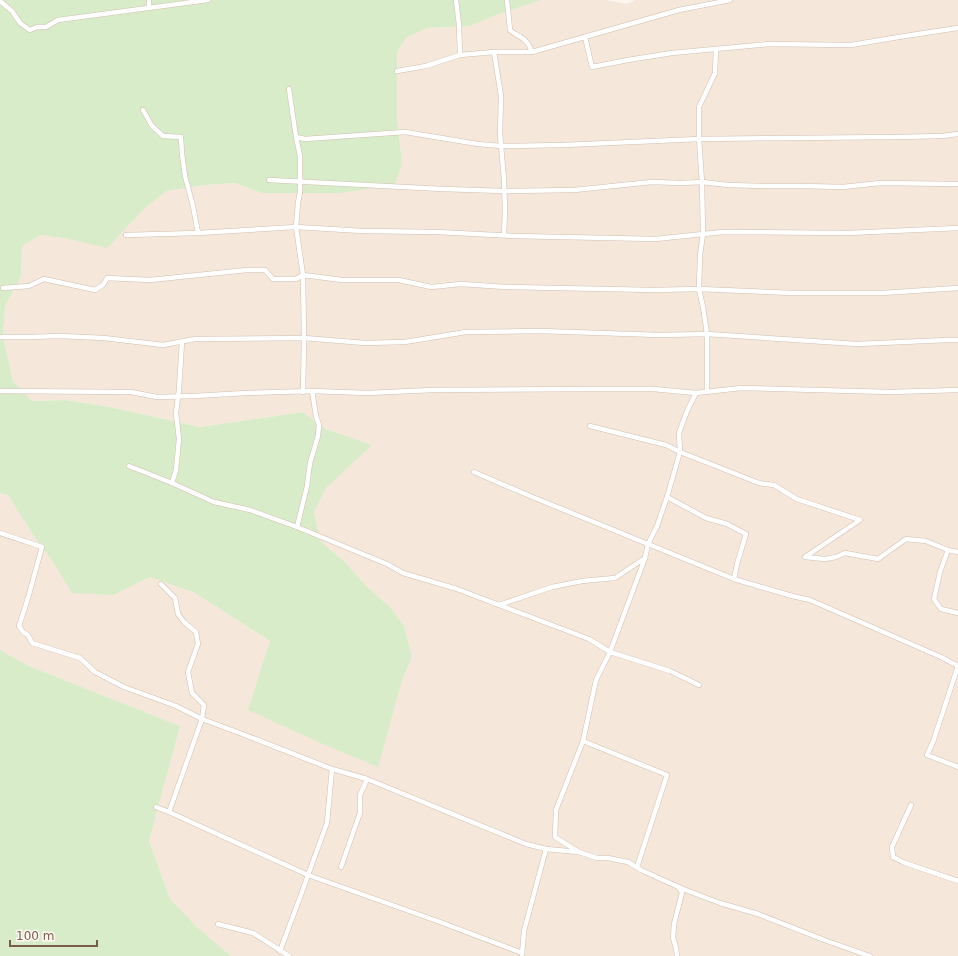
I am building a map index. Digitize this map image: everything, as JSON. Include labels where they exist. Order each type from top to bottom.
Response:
[{"type":"street","points":[[149,0],[149,7]]},
{"type":"street","points":[[0,1],[12,11],[20,23],[30,30],[38,27],[46,27],[58,20],[208,0]]},
{"type":"street","points":[[456,0],[459,25],[460,56]]},
{"type":"street","points":[[507,0],[510,30],[528,42],[532,52]]},
{"type":"street","points":[[396,72],[426,66],[460,56],[494,52],[532,52],[679,10],[730,0]]},
{"type":"street","points":[[585,37],[592,67],[672,53],[769,44],[851,45],[958,28]]},
{"type":"street","points":[[707,392],[707,334],[699,289],[700,255],[703,234],[699,107],[715,73],[716,49]]},
{"type":"street","points":[[494,52],[501,96],[500,134],[504,180],[504,235]]},
{"type":"street","points":[[289,89],[300,156],[300,192],[296,227],[303,275],[304,392]]},
{"type":"street","points":[[143,110],[152,126],[163,136],[181,137],[185,176],[198,233]]},
{"type":"street","points":[[296,137],[305,139],[405,132],[478,144],[501,146],[699,139],[898,137],[958,134]]},
{"type":"street","points":[[269,180],[504,191],[574,190],[652,182],[702,182],[728,185],[843,187],[880,183],[958,184]]},
{"type":"street","points":[[126,234],[198,233],[296,227],[363,231],[655,239],[723,232],[848,233],[958,228]]},
{"type":"street","points":[[3,288],[29,286],[44,279],[96,290],[103,285],[107,278],[150,280],[247,270],[265,270],[273,279],[296,279],[303,275],[342,280],[399,280],[431,287],[461,284],[506,287],[653,290],[699,289],[793,293],[882,293],[958,288]]},
{"type":"street","points":[[0,337],[60,336],[104,338],[163,345],[195,339],[304,338],[365,343],[405,342],[466,332],[540,331],[660,335],[707,334],[857,344],[958,340]]},
{"type":"street","points":[[172,483],[176,470],[179,439],[176,414],[182,342]]},
{"type":"street","points":[[0,391],[131,392],[157,397],[178,397],[312,391],[367,393],[433,390],[592,388],[653,389],[696,393],[741,388],[890,392],[958,390]]},
{"type":"street","points":[[297,527],[310,462],[318,436],[318,425],[312,391]]},
{"type":"street","points":[[579,852],[555,837],[556,810],[583,741],[596,680],[610,652],[645,558],[648,544],[657,526],[667,497],[680,452],[679,433],[687,411],[696,393]]},
{"type":"street","points":[[590,426],[666,445],[759,484],[774,485],[797,499],[860,520],[805,557],[825,559],[836,557],[845,553],[878,559],[906,538],[926,541],[948,550],[958,552]]},
{"type":"street","points":[[129,466],[214,502],[250,510],[297,527],[387,564],[403,573],[457,589],[589,639],[610,652],[670,671],[699,685]]},
{"type":"street","points":[[474,472],[734,579],[810,600],[941,657],[958,666],[933,742],[927,755],[958,767]]},
{"type":"street","points":[[667,497],[706,518],[727,524],[746,534],[736,564],[734,579]]},
{"type":"street","points":[[0,533],[42,547],[19,626],[22,632],[28,635],[32,642],[80,658],[94,672],[124,687],[176,706],[202,719],[332,769],[366,778],[526,844],[546,849],[579,852],[597,858],[608,858],[628,862],[683,889],[720,903],[758,914],[870,956]]},
{"type":"street","points":[[948,550],[940,572],[934,599],[941,609],[958,613]]},
{"type":"street","points":[[499,605],[552,587],[582,581],[615,578],[645,558]]},
{"type":"street","points":[[161,584],[175,598],[178,614],[184,622],[196,632],[198,644],[188,672],[192,693],[204,705],[202,719],[169,812]]},
{"type":"street","points":[[583,741],[668,775],[636,867]]},
{"type":"street","points":[[280,951],[327,823],[332,769]]},
{"type":"street","points":[[341,867],[360,813],[360,795],[366,778]]},
{"type":"street","points":[[910,805],[892,846],[893,857],[905,863],[958,881]]},
{"type":"street","points":[[156,807],[308,875],[440,922],[521,955]]},
{"type":"street","points":[[521,955],[524,931],[546,849]]},
{"type":"street","points":[[677,956],[673,938],[674,924],[682,894],[679,888]]},
{"type":"street","points":[[218,924],[253,933],[289,956]]},
{"type":"street","points":[[521,955],[522,940]]},
{"type":"shaded area","points":[[542,0],[606,0],[626,4],[635,0],[958,0],[958,956],[231,956],[198,928],[170,899],[149,841],[180,726],[29,666],[0,650],[0,493],[8,495],[33,535],[53,562],[114,595],[150,577],[195,593],[270,641],[402,680],[412,657],[404,626],[390,607],[366,586],[345,562],[320,541],[314,512],[326,488],[371,445],[326,429],[303,412],[200,427],[110,407],[66,400],[32,401],[13,381],[3,337],[5,306],[21,277],[22,246],[41,235],[69,239],[144,209],[166,191],[206,185],[235,183],[262,193],[402,163],[397,116],[397,52],[407,37],[427,28],[470,26],[496,15]]},
{"type":"green space","points":[[0,0],[542,0],[496,15],[470,26],[427,28],[407,37],[397,52],[397,116],[402,163],[395,185],[340,193],[262,193],[235,183],[206,185],[166,191],[144,209],[107,248],[69,239],[41,235],[22,246],[21,277],[5,306],[3,337],[13,381],[32,401],[66,400],[110,407],[200,427],[303,412],[326,429],[372,445],[326,488],[314,512],[320,541],[345,562],[366,586],[390,607],[404,626],[412,657],[402,680],[378,767],[248,710],[270,641],[195,593],[150,577],[114,595],[72,593],[8,495],[0,493]]},
{"type":"green space","points":[[0,650],[29,666],[180,726],[149,841],[170,899],[198,928],[231,956],[0,956]]}]
